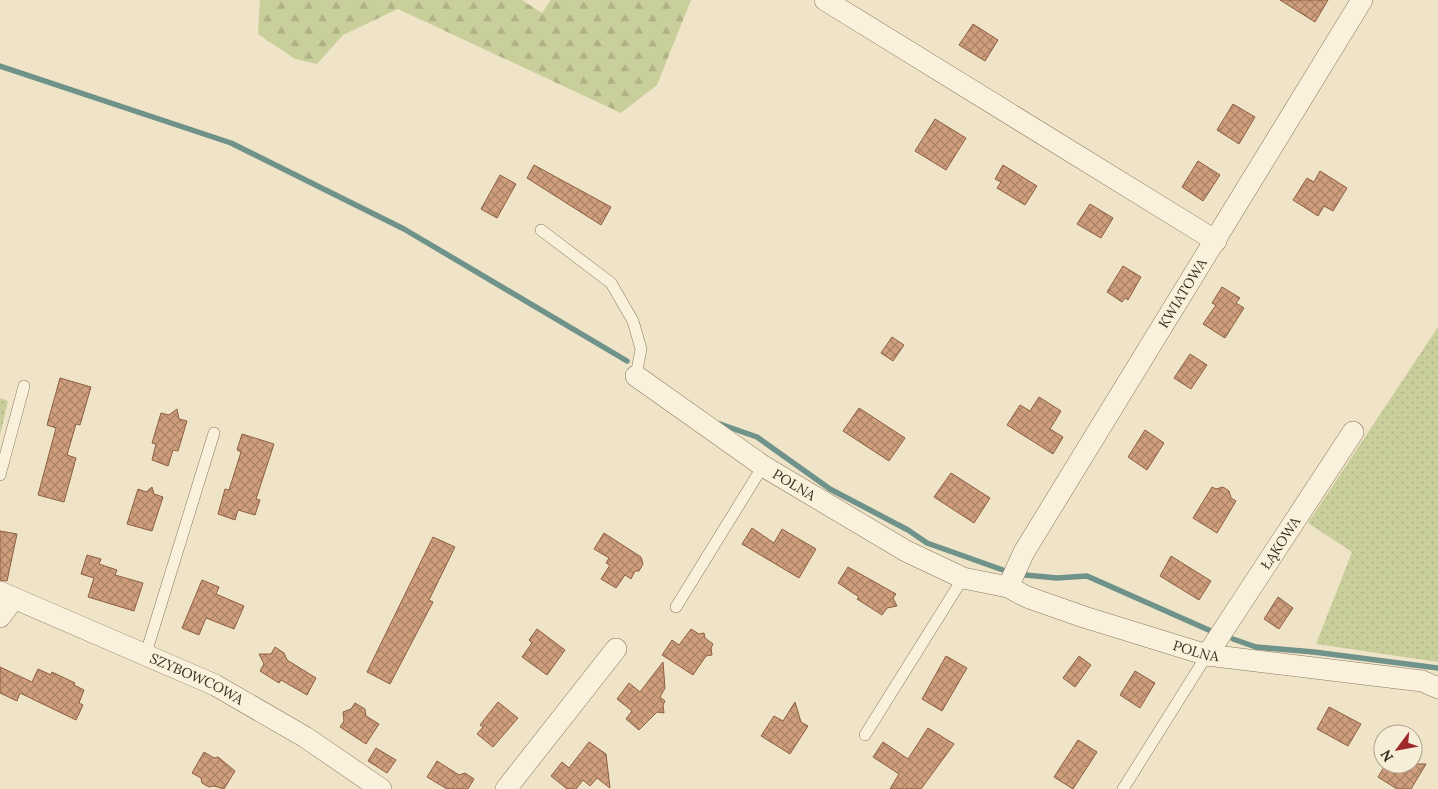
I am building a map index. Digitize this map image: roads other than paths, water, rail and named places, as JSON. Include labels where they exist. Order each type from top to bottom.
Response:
[{"type":"street","points":[[825,0],[1216,241]]},
{"type":"street","name":"KWIATOWA","points":[[1008,587],[1024,552],[1362,0]]},
{"type":"street","name":"POLNA","points":[[636,376],[763,466],[906,551],[963,578],[1008,587],[1027,597],[1084,617],[1207,655],[1422,681],[1438,688]]},
{"type":"street","name":"ŁĄKOWA","points":[[1207,655],[1353,432]]},
{"type":"street","points":[[0,617],[7,595]]},
{"type":"street","name":"SZYBOWCOWA","points":[[7,595],[146,653],[215,685],[305,737],[382,789]]},
{"type":"street","points":[[506,789],[616,649]]},
{"type":"lane","points":[[541,230],[612,283],[633,321],[641,348],[636,376]]},
{"type":"lane","points":[[0,475],[24,386]]},
{"type":"lane","points":[[146,653],[214,433]]},
{"type":"lane","points":[[676,607],[763,466]]},
{"type":"lane","points":[[865,736],[963,578]]},
{"type":"lane","points":[[1123,789],[1207,655]]},
{"type":"waterway","points":[[0,66],[231,143],[404,229],[627,361]]},
{"type":"waterway","points":[[720,424],[757,437],[830,489],[908,530],[927,543],[1003,570]]},
{"type":"waterway","points":[[1025,575],[1057,578],[1087,576],[1211,631]]},
{"type":"waterway","points":[[1233,639],[1256,647],[1314,652],[1438,668]]}]
